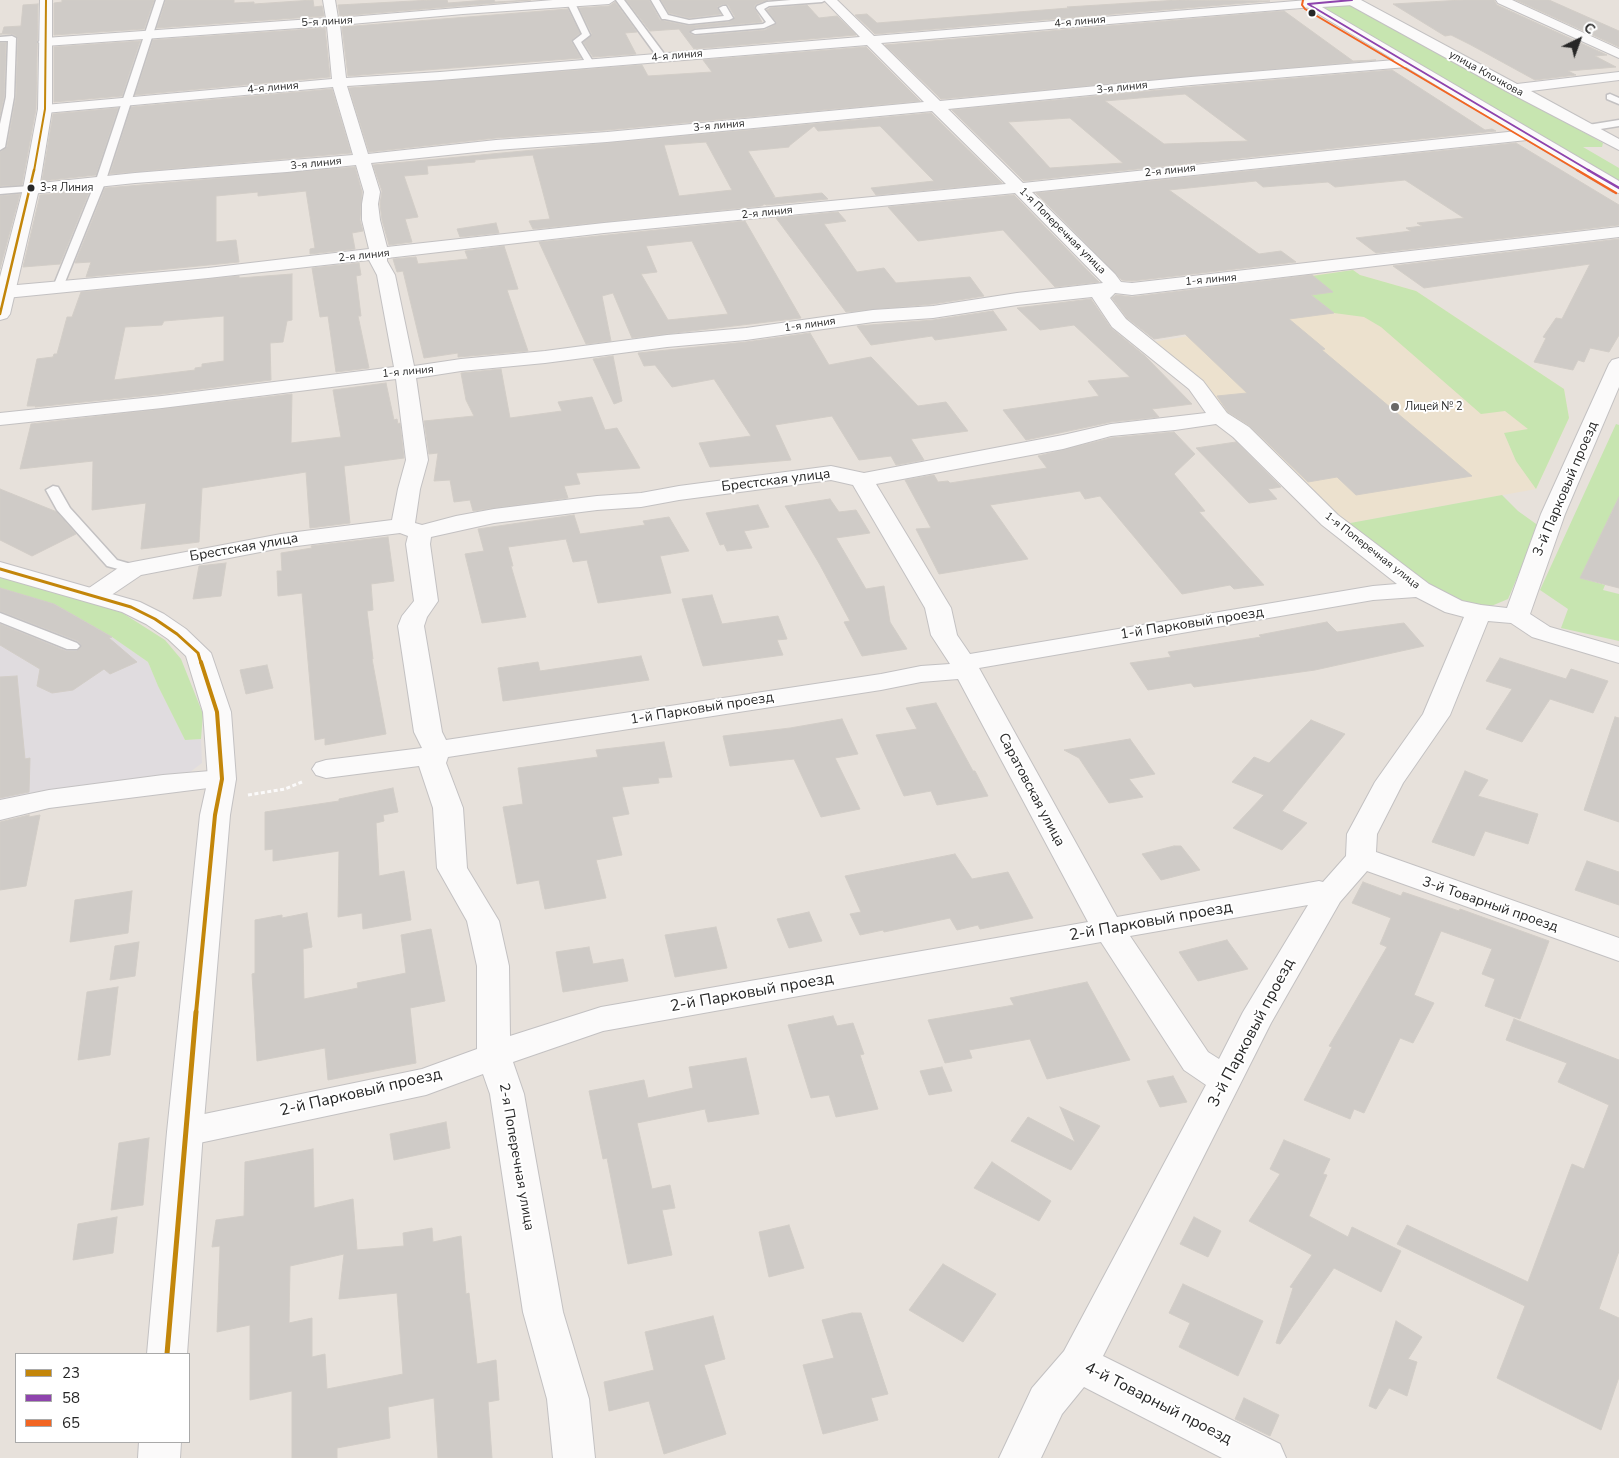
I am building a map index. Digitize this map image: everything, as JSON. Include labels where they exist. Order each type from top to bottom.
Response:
[{"type":"street","points":[[0,314],[31,188],[45,109],[46,0]]},
{"type":"street","name":"5-я линия","points":[[45,42],[290,24],[332,11],[463,10],[609,0]]},
{"type":"street","name":"1-я Поперечная улица","points":[[830,0],[1109,278],[1112,282],[1112,287],[1104,292],[1101,298],[1118,323],[1196,385],[1220,417],[1241,432],[1330,520],[1420,590],[1454,607],[1481,613],[1517,616]]},
{"type":"street","name":"улица Клочкова","points":[[1305,2],[1356,0],[1513,89],[1619,145]]},
{"type":"street","points":[[1502,0],[1619,54]]},
{"type":"street","points":[[1305,2],[1619,188]]},
{"type":"street","name":"4-я линия","points":[[45,109],[1305,2]]},
{"type":"street","name":"2-я Поперечная улица","points":[[332,11],[339,83],[372,192],[370,212],[378,261],[386,275],[405,373],[417,460],[409,489],[412,530],[418,544],[426,601],[415,616],[411,626],[428,732],[435,753],[432,763],[448,808],[452,868],[483,921],[493,966],[494,1056],[507,1094],[543,1312],[568,1400],[574,1458]]},
{"type":"street","name":"3-я линия","points":[[31,188],[363,159],[496,145],[607,138],[729,124],[758,123],[936,105],[1407,63]]},
{"type":"street","points":[[1513,89],[1619,76]]},
{"type":"street","name":"2-я линия","points":[[6,292],[208,273],[595,229],[1527,135]]},
{"type":"street","name":"1-я линия","points":[[0,420],[405,373],[667,340],[746,334],[873,316],[934,312],[1112,287],[1132,289],[1245,277],[1619,232]]},
{"type":"street","name":"3-й Парковый проезд","points":[[1517,616],[1553,514],[1619,364]]},
{"type":"street","name":"Брестская улица","points":[[95,596],[133,569],[282,541],[412,530],[494,516],[597,503],[641,500],[679,493],[822,474],[848,475],[862,480],[1062,442],[1111,430],[1175,424],[1220,417]]},
{"type":"street","name":"Саратовская улица","points":[[862,480],[938,608],[944,635],[965,667],[1054,834],[1109,930],[1196,1062],[1226,1080]]},
{"type":"street","points":[[0,569],[131,607],[155,619],[177,634],[198,653],[217,712],[220,790],[185,1132],[167,1353]]},
{"type":"street","name":"1-й Парковый проезд","points":[[326,769],[881,682],[1373,593],[1420,590]]},
{"type":"street","points":[[1361,858],[1362,834],[1388,782],[1436,715],[1474,621],[1481,613]]},
{"type":"street","points":[[1517,616],[1541,632],[1619,655]]},
{"type":"street","points":[[0,810],[49,799],[163,784],[220,790]]},
{"type":"street","name":"3-й Парковый проезд","points":[[1020,1458],[1047,1401],[1078,1364],[1255,1021],[1329,895],[1361,858]]},
{"type":"street","name":"3-й Товарный проезд","points":[[1361,858],[1619,950]]},
{"type":"street","name":"2-й Парковый проезд","points":[[185,1132],[426,1082],[601,1019],[1319,892],[1329,895]]},
{"type":"street","name":"4-й Товарный проезд","points":[[1078,1364],[1265,1458]]},
{"type":"street","points":[[159,1458],[160,1443]]},
{"type":"lane","points":[[58,287],[100,183],[160,0]]},
{"type":"lane","points":[[620,0],[662,57]]},
{"type":"lane","points":[[656,0],[665,16],[690,22],[729,18],[722,8]]},
{"type":"lane","points":[[695,32],[764,26],[771,23],[760,8],[767,4],[822,0]]},
{"type":"lane","points":[[571,3],[586,35],[577,41],[590,63]]},
{"type":"lane","points":[[0,39],[12,38],[10,97],[0,147]]},
{"type":"lane","points":[[0,47],[11,46]]},
{"type":"lane","points":[[1588,128],[1619,123]]},
{"type":"lane","points":[[0,190],[31,188]]},
{"type":"lane","points":[[53,490],[64,510],[112,563],[133,569]]},
{"type":"lane","points":[[0,617],[72,646]]},
{"type":"path","points":[[220,790],[285,789],[310,779],[326,769]]},
{"type":"shaded area","name":"Лицей № 2","points":[[1353,270],[1360,275],[1416,291],[1564,389],[1569,418],[1536,489],[1345,524],[1152,342],[1282,321],[1232,282],[1250,283]]},
{"type":"shaded area","points":[[0,588],[54,604],[112,637],[148,662],[185,740],[201,739],[202,763],[190,772],[35,795],[0,803]]},
{"type":"green space","points":[[1354,4],[1603,143],[1602,147],[1583,147],[1619,168],[1619,183],[1324,10],[1326,7]]},
{"type":"green space","points":[[1353,270],[1360,275],[1416,291],[1564,389],[1569,418],[1536,489],[1516,461],[1504,433],[1528,429],[1505,411],[1481,414],[1381,327],[1364,317],[1334,313],[1311,295],[1312,276]]},
{"type":"green space","points":[[1616,424],[1619,425],[1619,497],[1581,578],[1605,585],[1603,590],[1619,594],[1619,641],[1561,628],[1568,609],[1540,590]]},
{"type":"green space","points":[[1502,495],[1518,511],[1539,526],[1508,599],[1489,607],[1455,599],[1424,587],[1345,524]]},
{"type":"green space","points":[[0,576],[121,612],[165,640],[181,659],[203,714],[201,739],[185,740],[148,662],[112,637],[54,604],[0,588]]},
{"type":"building","points":[[62,0],[154,0],[144,29],[54,35],[54,3],[62,2]]},
{"type":"building","points":[[166,0],[234,0],[234,3],[254,2],[254,4],[313,0],[314,7],[322,6],[324,16],[157,28]]},
{"type":"building","points":[[447,0],[448,3],[487,0],[494,0],[495,2],[531,0],[340,16],[338,5]]},
{"type":"building","points":[[626,0],[649,0],[660,20],[689,26],[729,22],[735,17],[728,5],[723,4],[717,7],[721,14],[689,18],[669,13],[661,0],[768,0],[756,4],[754,7],[762,22],[695,28],[689,33],[695,36],[765,30],[777,23],[767,10],[770,8],[807,5],[819,18],[837,16],[856,35],[694,49],[679,29],[650,31]]},
{"type":"building","points":[[1179,0],[1270,1],[875,34],[855,15],[867,14],[877,23],[1069,8],[1067,7]]},
{"type":"building","points":[[1494,0],[1497,5],[1607,55],[1595,56],[1616,67],[1568,71],[1576,75],[1535,80],[1451,35],[1445,36],[1393,4]]},
{"type":"building","points":[[1516,0],[1549,0],[1619,31],[1619,47]]},
{"type":"building","points":[[615,2],[637,32],[625,33],[636,54],[593,57],[583,42],[592,34],[579,8],[609,6]]},
{"type":"building","points":[[38,4],[36,109],[22,185],[0,186],[0,152],[7,147],[16,97],[18,38],[13,34],[2,34],[4,27],[21,26],[23,5]]},
{"type":"building","points":[[568,9],[580,33],[571,41],[581,58],[348,76],[342,27]]},
{"type":"building","points":[[1284,11],[1353,61],[1376,60],[941,99],[885,45]]},
{"type":"building","points":[[325,28],[330,77],[135,95],[153,40]]},
{"type":"building","points":[[140,41],[122,96],[54,102],[54,47]]},
{"type":"building","points":[[0,43],[6,43],[4,97],[0,115]]},
{"type":"building","points":[[866,47],[920,101],[607,130],[496,138],[369,152],[349,88],[642,65],[648,76],[712,72],[703,60]]},
{"type":"building","points":[[1392,70],[1485,130],[1492,129],[1496,131],[1024,181],[952,110]],"holes":[[[1185,94],[1248,141],[1164,144],[1105,101]],[[1070,118],[1123,163],[1050,168],[1008,122]]]},
{"type":"building","points":[[332,89],[351,153],[110,174],[131,107]]},
{"type":"building","points":[[118,108],[96,175],[42,181],[53,114]]},
{"type":"building","points":[[931,113],[1002,183],[876,195],[871,188],[934,181],[880,126],[818,131],[814,126],[789,147],[748,151],[775,197],[773,198],[822,193],[828,199],[533,229],[529,221],[550,219],[533,155],[475,160],[475,162],[427,166],[428,174],[404,176],[418,217],[405,219],[412,242],[389,245],[382,220],[380,204],[382,191],[373,165]],"holes":[[[706,142],[732,190],[679,196],[664,145]]]},
{"type":"building","points":[[1516,143],[1619,205],[1619,225],[1376,253],[1356,238],[1411,231],[1406,228],[1422,226],[1417,223],[1464,218],[1405,180],[1335,187],[1328,182],[1263,187],[1256,181],[1169,190],[1259,254],[1281,251],[1296,262],[1132,281],[1122,280],[1036,193]]},
{"type":"building","points":[[355,167],[362,192],[360,220],[363,231],[352,233],[355,249],[310,254],[310,249],[315,248],[306,191],[258,196],[258,192],[216,196],[216,242],[236,240],[239,262],[86,277],[91,262],[75,263],[105,188]]},
{"type":"building","points":[[90,190],[60,264],[23,267],[40,195]]},
{"type":"building","points":[[20,194],[0,269],[0,196]]},
{"type":"building","points":[[1014,195],[1099,282],[1055,287],[1003,230],[918,241],[888,207]]},
{"type":"building","points":[[838,212],[846,221],[824,224],[857,272],[884,268],[896,283],[970,277],[984,296],[933,304],[846,312],[776,218]]},
{"type":"building","points":[[745,221],[801,318],[632,338],[613,293],[602,296],[611,341],[586,344],[539,242]],"holes":[[[692,241],[728,314],[668,320],[641,274],[657,272],[646,246]]]},
{"type":"building","points":[[496,223],[499,233],[460,237],[457,229]]},
{"type":"building","points":[[1619,239],[1619,335],[1609,352],[1590,348],[1584,362],[1578,360],[1573,370],[1534,362],[1546,338],[1543,337],[1556,318],[1562,319],[1590,264],[1424,288],[1393,266]]},
{"type":"building","points":[[504,246],[518,289],[507,290],[528,351],[458,357],[458,353],[424,358],[403,271],[397,272],[393,259],[416,257],[418,264],[468,259],[465,251]]},
{"type":"building","points":[[359,263],[361,275],[356,276],[361,316],[358,316],[369,368],[336,372],[328,316],[320,317],[312,268]]},
{"type":"building","points":[[292,274],[292,320],[287,321],[283,342],[270,343],[271,380],[162,394],[35,407],[27,406],[37,359],[53,357],[54,354],[57,354],[67,317],[72,317],[81,292],[239,276],[239,278]],"holes":[[[224,316],[224,361],[202,364],[202,367],[195,368],[195,370],[114,380],[125,327],[162,325],[164,321]]]},
{"type":"building","points":[[1312,275],[1333,292],[1311,295],[1334,313],[1289,319],[1325,349],[1322,350],[1472,476],[1356,495],[1337,477],[1308,482],[1250,426],[1228,412],[1217,396],[1247,393],[1185,334],[1154,339],[1127,318],[1112,298],[1116,295],[1132,297]]},
{"type":"building","points":[[1091,299],[1111,328],[1145,356],[1192,404],[1152,409],[1159,417],[1111,422],[1026,440],[1003,410],[1099,396],[1088,381],[1130,377],[1074,325],[1040,330],[1017,308]]},
{"type":"building","points":[[993,311],[1007,330],[935,340],[932,336],[871,345],[857,326],[933,320]]},
{"type":"building","points":[[810,333],[829,365],[871,357],[918,406],[946,402],[968,431],[911,439],[924,460],[896,465],[891,456],[859,460],[832,416],[775,425],[791,460],[710,467],[699,443],[751,436],[714,379],[672,387],[655,365],[644,366],[638,353],[746,342]]},
{"type":"building","points":[[613,356],[622,401],[614,404],[593,359]]},
{"type":"building","points":[[501,369],[510,418],[562,411],[558,402],[592,397],[605,430],[617,428],[640,468],[576,473],[580,484],[564,486],[568,498],[473,511],[470,500],[454,502],[450,480],[434,481],[438,453],[429,454],[424,421],[474,416],[466,400],[461,373]]},
{"type":"building","points":[[386,383],[394,420],[397,419],[398,424],[400,423],[404,458],[344,466],[350,523],[310,528],[306,472],[202,488],[199,542],[141,549],[146,503],[92,510],[93,461],[20,469],[31,424],[292,394],[291,443],[341,437],[333,390]]},
{"type":"building","points":[[1174,432],[1195,454],[1174,474],[1205,511],[1199,512],[1264,585],[1234,589],[1230,585],[1182,594],[1100,496],[1085,499],[1080,491],[990,505],[1028,559],[939,574],[916,529],[931,528],[905,480],[934,475],[938,482],[948,481],[950,483],[1047,468],[1038,456],[1111,438]]},
{"type":"building","points":[[1236,442],[1281,487],[1268,489],[1277,499],[1249,503],[1196,448]]},
{"type":"building","points":[[0,489],[57,512],[76,534],[32,556],[0,540]]},
{"type":"building","points":[[1619,497],[1619,588],[1580,578]]},
{"type":"building","points":[[830,499],[839,512],[856,510],[870,533],[836,538],[866,589],[884,586],[890,622],[907,649],[862,656],[844,622],[850,621],[785,506]]},
{"type":"building","points":[[758,505],[769,527],[744,531],[752,548],[727,551],[724,544],[720,545],[706,513]]},
{"type":"building","points":[[574,515],[580,534],[645,525],[643,521],[669,517],[689,551],[660,556],[671,593],[598,603],[587,560],[573,562],[566,539],[508,547],[513,566],[511,566],[526,617],[482,623],[465,554],[484,551],[478,529]]},
{"type":"building","points":[[388,537],[394,581],[371,584],[373,610],[367,611],[372,659],[386,734],[325,745],[325,738],[315,740],[302,593],[278,596],[277,571],[282,571],[281,553],[312,548],[311,546]]},
{"type":"building","points":[[226,563],[221,596],[193,599],[199,566]]},
{"type":"building","points":[[0,588],[54,604],[112,637],[109,638],[137,662],[110,674],[104,669],[73,690],[52,693],[37,686],[40,669],[0,645],[0,624],[66,651],[77,651],[82,646],[78,641],[0,611]]},
{"type":"building","points":[[712,595],[722,624],[778,616],[787,639],[777,640],[783,655],[703,666],[682,599]]},
{"type":"building","points":[[1327,622],[1337,632],[1404,623],[1424,646],[1315,670],[1194,687],[1191,683],[1148,690],[1130,663],[1171,657],[1168,652],[1261,637],[1259,635]]},
{"type":"building","points":[[641,656],[649,680],[503,701],[498,668],[538,662],[540,671]]},
{"type":"building","points":[[1500,658],[1566,679],[1571,669],[1608,681],[1593,713],[1550,699],[1522,742],[1486,729],[1512,689],[1486,681]]},
{"type":"building","points":[[267,665],[273,688],[246,694],[240,670]]},
{"type":"building","points":[[17,676],[25,759],[30,758],[29,792],[0,798],[0,677]]},
{"type":"building","points":[[936,703],[988,796],[937,805],[931,791],[904,796],[876,735],[917,729],[906,708]]},
{"type":"building","points":[[1615,717],[1619,718],[1619,822],[1584,810]]},
{"type":"building","points":[[842,719],[858,754],[835,758],[860,809],[821,817],[794,759],[730,766],[723,736],[790,728]]},
{"type":"building","points":[[1311,720],[1345,734],[1282,811],[1307,823],[1282,850],[1233,828],[1264,795],[1232,782],[1254,757],[1269,763]]},
{"type":"building","points":[[1130,739],[1155,774],[1129,779],[1143,797],[1109,803],[1079,758],[1064,750]]},
{"type":"building","points":[[664,742],[672,777],[658,778],[659,783],[622,787],[629,814],[612,817],[622,855],[596,860],[606,898],[545,909],[539,880],[517,884],[503,807],[523,804],[518,768],[598,757],[596,750]]},
{"type":"building","points":[[1465,771],[1488,780],[1478,796],[1538,814],[1528,844],[1485,831],[1474,856],[1432,842]]},
{"type":"building","points":[[393,788],[398,812],[383,815],[384,821],[376,823],[379,876],[404,871],[411,920],[363,929],[362,913],[338,917],[339,851],[273,861],[273,849],[265,850],[265,812],[339,801],[339,799]]},
{"type":"building","points":[[29,815],[29,817],[40,815],[26,886],[0,890],[0,822]]},
{"type":"building","points":[[1181,846],[1200,870],[1161,880],[1142,854]]},
{"type":"building","points":[[955,854],[972,879],[1008,872],[1033,918],[980,929],[978,925],[957,930],[950,918],[884,932],[883,930],[860,935],[850,914],[861,912],[845,876]]},
{"type":"building","points":[[1587,861],[1619,872],[1619,905],[1575,890]]},
{"type":"building","points":[[1363,882],[1401,896],[1403,892],[1459,911],[1460,909],[1549,941],[1520,1019],[1485,1006],[1495,979],[1482,974],[1492,949],[1441,931],[1414,995],[1434,1003],[1413,1043],[1400,1038],[1364,1113],[1354,1109],[1350,1119],[1304,1100],[1332,1047],[1329,1046],[1387,947],[1380,944],[1391,918],[1352,903]]},
{"type":"building","points":[[132,891],[128,933],[70,942],[75,900]]},
{"type":"building","points":[[809,912],[822,941],[789,948],[777,919]]},
{"type":"building","points":[[307,913],[312,947],[303,949],[304,999],[358,988],[357,983],[406,973],[401,935],[431,929],[445,1001],[410,1008],[416,1063],[328,1080],[325,1048],[257,1061],[252,974],[255,973],[255,920],[282,915],[282,918]]},
{"type":"building","points":[[716,927],[727,968],[675,977],[665,935]]},
{"type":"building","points":[[1227,940],[1248,969],[1198,981],[1179,952]]},
{"type":"building","points":[[139,942],[135,976],[110,980],[115,946]]},
{"type":"building","points":[[589,947],[593,964],[623,959],[628,981],[563,992],[556,952]]},
{"type":"building","points":[[1087,982],[1130,1060],[1047,1079],[1030,1039],[969,1050],[972,1058],[945,1063],[928,1020],[1014,1005],[1010,998]]},
{"type":"building","points":[[118,987],[110,1055],[78,1060],[87,992]]},
{"type":"building","points":[[833,1016],[837,1026],[853,1023],[864,1054],[860,1055],[878,1109],[836,1117],[829,1095],[811,1098],[788,1025]]},
{"type":"building","points":[[1514,1019],[1619,1060],[1619,1251],[1599,1309],[1619,1318],[1619,1377],[1601,1430],[1497,1378],[1525,1306],[1397,1244],[1407,1225],[1528,1282],[1572,1164],[1584,1169],[1609,1105],[1558,1082],[1567,1063],[1506,1040]]},
{"type":"building","points":[[746,1058],[759,1114],[708,1122],[705,1109],[637,1123],[652,1189],[670,1185],[675,1208],[662,1210],[672,1255],[628,1264],[607,1158],[603,1159],[589,1091],[644,1080],[648,1098],[693,1088],[689,1067]]},
{"type":"building","points":[[942,1067],[952,1091],[929,1095],[920,1071]]},
{"type":"building","points":[[1173,1076],[1187,1102],[1160,1107],[1147,1081]]},
{"type":"building","points":[[1060,1107],[1100,1126],[1071,1170],[1011,1141],[1028,1117],[1075,1142]]},
{"type":"building","points":[[446,1122],[450,1148],[394,1160],[390,1134]]},
{"type":"building","points":[[149,1138],[143,1205],[111,1210],[119,1143]]},
{"type":"building","points":[[1284,1140],[1330,1159],[1323,1174],[1327,1175],[1309,1216],[1348,1237],[1352,1227],[1401,1251],[1381,1292],[1334,1268],[1280,1344],[1276,1343],[1293,1288],[1290,1287],[1312,1255],[1249,1221],[1280,1174],[1270,1169]]},
{"type":"building","points":[[313,1149],[314,1208],[353,1199],[357,1250],[404,1246],[403,1233],[432,1228],[433,1242],[461,1236],[466,1294],[469,1293],[477,1364],[496,1360],[499,1400],[488,1402],[492,1458],[438,1458],[434,1398],[388,1407],[390,1438],[337,1448],[337,1458],[292,1458],[292,1391],[250,1400],[250,1325],[217,1332],[220,1246],[212,1247],[216,1220],[244,1216],[245,1162]],"holes":[[[344,1254],[339,1299],[397,1293],[403,1374],[327,1389],[325,1354],[312,1357],[312,1318],[289,1323],[290,1266]]]},
{"type":"building","points":[[992,1162],[1051,1201],[1039,1221],[974,1188]]},
{"type":"building","points":[[117,1217],[113,1253],[73,1260],[78,1224]]},
{"type":"building","points":[[1194,1217],[1221,1231],[1208,1257],[1180,1244]]},
{"type":"building","points":[[789,1225],[804,1268],[769,1277],[759,1232]]},
{"type":"building","points":[[943,1264],[996,1294],[963,1342],[909,1310]]},
{"type":"building","points":[[1183,1284],[1263,1321],[1238,1376],[1179,1347],[1190,1323],[1169,1313]]},
{"type":"building","points":[[852,1313],[861,1313],[888,1394],[871,1398],[878,1420],[823,1434],[803,1365],[834,1358],[822,1320]]},
{"type":"building","points":[[713,1316],[725,1359],[704,1365],[726,1434],[664,1454],[649,1401],[609,1411],[604,1382],[654,1370],[645,1332]]},
{"type":"building","points":[[1396,1321],[1422,1337],[1408,1359],[1417,1362],[1407,1396],[1389,1388],[1376,1409],[1369,1406]]},
{"type":"building","points":[[1244,1398],[1279,1415],[1270,1436],[1235,1419]]},
{"type":"transit line","name":"23","points":[[0,314],[31,189],[45,109],[46,0]]},
{"type":"transit line","name":"65","points":[[1303,0],[1302,5],[1305,9],[1616,193]]},
{"type":"transit line","name":"58","points":[[1352,0],[1308,4],[1619,188]]},
{"type":"transit line","name":"23","points":[[0,569],[131,607],[155,619],[177,634],[198,653],[217,712],[222,779],[215,815],[185,1132],[167,1353]]},
{"type":"place","name":"3-я Линия","points":[[31,188]]},
{"type":"place","name":"Лицей № 2","points":[[1395,407]]}]
